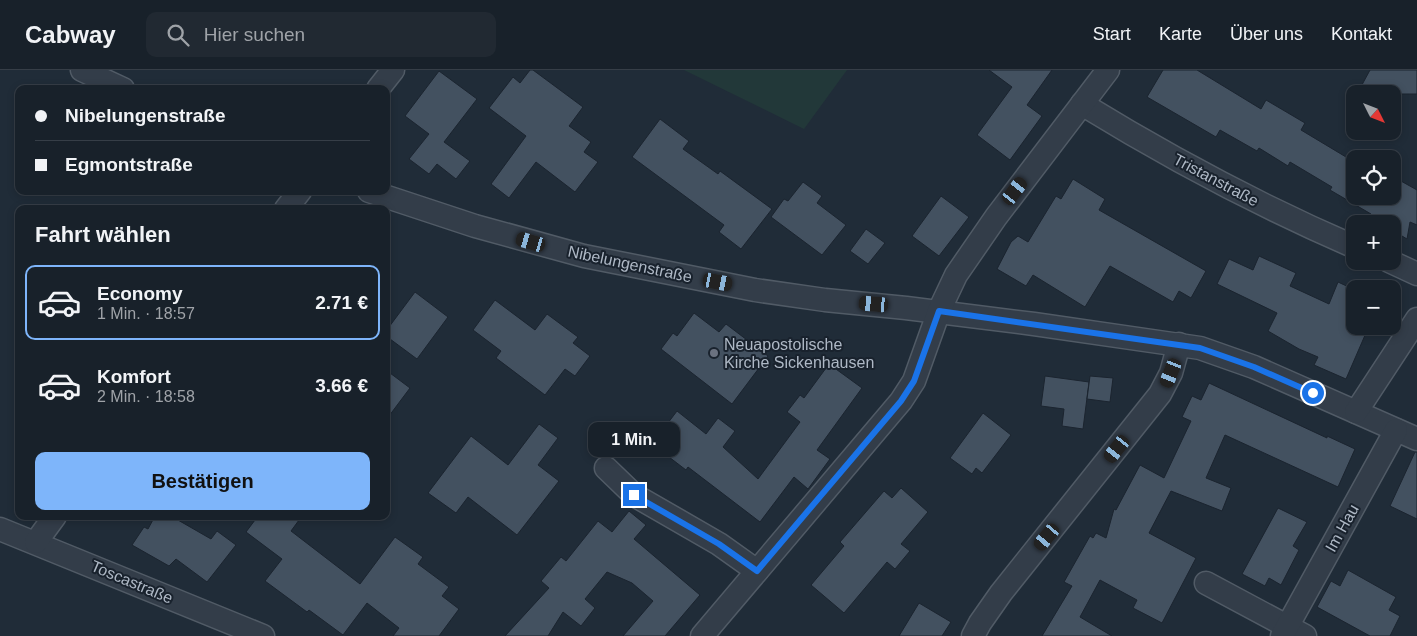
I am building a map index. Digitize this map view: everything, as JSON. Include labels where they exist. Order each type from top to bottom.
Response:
[{"type":"street","points":[[82,70],[114,85]]},
{"type":"street","points":[[381,85],[392,70]]},
{"type":"street","points":[[702,636],[901,401],[914,381],[939,311],[956,275],[1024,179],[1108,70]]},
{"type":"street","name":"Tristanstraße","points":[[1082,104],[1134,135],[1249,198],[1346,243]]},
{"type":"street","points":[[289,205],[297,195]]},
{"type":"street","name":"Nibelungenstraße","points":[[380,195],[475,226],[584,256],[755,290],[825,300],[939,311],[1179,344],[1218,353],[1417,439]]},
{"type":"street","points":[[1401,267],[1417,274]]},
{"type":"street","points":[[1356,412],[1417,319]]},
{"type":"street","points":[[973,636],[980,622],[1001,593],[1160,394],[1171,373],[1179,344]]},
{"type":"street","name":"Im Hau","points":[[1206,583],[1291,633],[1396,430]]},
{"type":"street","points":[[606,468],[634,495],[719,544],[757,571]]},
{"type":"street","points":[[36,542],[52,520]]},
{"type":"street","name":"Toscastraße","points":[[0,529],[36,542],[263,636]]},
{"type":"green space","points":[[684,70],[847,70],[804,129]]},
{"type":"building","points":[[530,70],[533,70],[583,107],[569,126],[591,142],[584,152],[598,162],[575,192],[536,162],[509,198],[491,184],[526,136],[489,108],[513,77],[520,83]]},
{"type":"building","points":[[989,70],[1052,70],[1027,105],[1042,116],[1010,160],[977,135],[1012,87]]},
{"type":"building","points":[[1163,70],[1197,70],[1261,109],[1266,100],[1305,123],[1301,130],[1346,157],[1346,199],[1330,190],[1332,187],[1290,162],[1288,166],[1259,148],[1257,151],[1220,130],[1216,137],[1147,97]]},
{"type":"building","points":[[1370,70],[1417,70],[1417,94],[1401,94],[1401,85],[1362,85]]},
{"type":"building","points":[[439,71],[477,99],[444,142],[470,161],[456,179],[437,164],[429,174],[409,159],[429,134],[405,116]]},
{"type":"building","points":[[660,119],[689,141],[683,149],[718,174],[720,171],[772,209],[741,249],[719,232],[724,225],[632,157]]},
{"type":"building","points":[[1073,179],[1105,199],[1099,210],[1206,271],[1191,298],[1179,291],[1173,302],[1110,266],[1085,307],[1033,275],[1026,286],[997,269],[1011,242],[1018,236],[1028,242],[1056,196],[1061,199]]},
{"type":"building","points":[[1401,181],[1417,190],[1417,225],[1410,222],[1407,239],[1401,235],[1401,215],[1371,214],[1356,205],[1401,205]]},
{"type":"building","points":[[803,182],[822,196],[817,203],[846,225],[822,255],[771,217],[784,199],[788,201]]},
{"type":"building","points":[[941,196],[969,217],[939,256],[912,236]]},
{"type":"building","points":[[866,229],[885,243],[868,264],[850,251]]},
{"type":"building","points":[[1259,256],[1296,273],[1290,286],[1329,304],[1338,282],[1346,286],[1346,335],[1365,335],[1346,379],[1314,365],[1318,357],[1299,349],[1268,331],[1277,313],[1217,284],[1229,259],[1253,270]]},
{"type":"building","points":[[415,292],[448,317],[417,359],[390,339],[390,326]]},
{"type":"building","points":[[495,300],[535,330],[547,314],[578,337],[573,343],[590,356],[575,376],[565,369],[545,395],[496,358],[501,351],[473,330]]},
{"type":"building","name":"Neuapostolische Kirche Sickenhausen","points":[[694,313],[719,332],[726,324],[768,356],[732,404],[661,349],[673,333],[677,336]]},
{"type":"building","points":[[829,364],[862,388],[817,450],[830,459],[808,489],[794,477],[760,522],[688,467],[686,470],[652,444],[677,411],[706,434],[718,418],[735,431],[723,447],[758,479],[800,422],[787,412],[800,395],[804,398]]},
{"type":"building","points":[[390,373],[410,388],[390,415]]},
{"type":"building","points":[[1045,376],[1089,382],[1083,429],[1062,426],[1064,409],[1041,406]]},
{"type":"building","points":[[1090,376],[1113,378],[1110,402],[1087,399]]},
{"type":"building","points":[[1209,383],[1327,438],[1327,436],[1355,449],[1338,487],[1225,435],[1206,478],[1231,488],[1222,511],[1171,491],[1149,533],[1196,558],[1162,623],[1133,608],[1137,600],[1100,580],[1080,617],[1112,636],[1042,636],[1072,586],[1064,582],[1090,536],[1093,538],[1096,533],[1106,538],[1114,509],[1116,510],[1140,465],[1164,478],[1191,421],[1182,417],[1192,396],[1201,400]]},
{"type":"building","points":[[983,413],[1011,435],[982,473],[976,468],[972,474],[950,458]]},
{"type":"building","points":[[539,424],[558,438],[538,465],[559,481],[517,535],[468,497],[456,513],[428,493],[471,436],[508,465]]},
{"type":"building","points":[[1415,452],[1417,452],[1417,519],[1390,506]]},
{"type":"building","points":[[901,488],[928,512],[901,544],[910,551],[895,569],[887,562],[844,613],[811,585],[844,546],[840,542],[884,491],[892,498]]},
{"type":"building","points":[[1278,508],[1307,522],[1293,546],[1299,550],[1281,585],[1269,578],[1265,586],[1242,574]]},
{"type":"building","points":[[629,511],[646,525],[634,539],[700,595],[665,636],[623,636],[653,601],[632,583],[607,572],[585,599],[595,608],[581,626],[563,612],[548,636],[505,636],[549,588],[541,581],[561,557],[566,561],[598,521],[612,532]]},
{"type":"building","points":[[153,520],[178,520],[211,539],[217,531],[236,545],[207,582],[176,559],[169,566],[132,545],[144,527],[148,529]]},
{"type":"building","points":[[255,520],[299,520],[291,531],[360,584],[395,537],[423,557],[418,564],[449,587],[442,596],[459,609],[439,636],[393,636],[399,628],[367,603],[343,635],[309,610],[307,612],[265,581],[282,559],[246,532]]},
{"type":"building","points":[[1348,570],[1396,597],[1389,610],[1400,616],[1390,636],[1370,636],[1317,607],[1331,581],[1340,586]]},
{"type":"building","points":[[919,603],[951,622],[942,636],[899,636]]},
{"type":"place","name":"Neuapostolische Kirche Sickenhausen","points":[[714,353]]},
{"type":"route","points":[[634,495],[719,544],[757,571],[901,401],[914,381],[939,311],[1200,348],[1254,367],[1313,393]]}]
